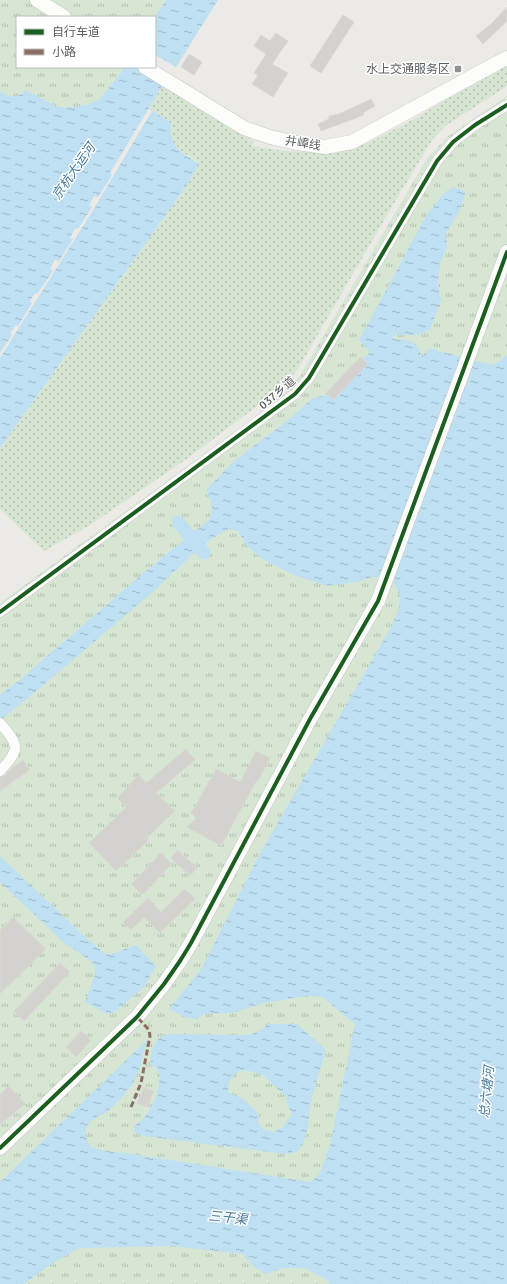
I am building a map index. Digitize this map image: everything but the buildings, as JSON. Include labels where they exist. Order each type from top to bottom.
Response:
[{"type":"street","points":[[37,0],[62,16]]},
{"type":"street","points":[[502,61],[507,48]]},
{"type":"street","name":"井嶂线","points":[[147,68],[244,128],[270,137],[325,147],[352,142],[502,61]]},
{"type":"street","name":"037乡道","points":[[0,612],[295,394],[309,378],[437,161],[453,142],[507,105]]},
{"type":"street","points":[[0,1148],[137,1017],[180,962],[310,719],[378,601],[507,252]]},
{"type":"street","points":[[0,723],[14,740],[15,746],[14,753],[10,760],[0,771]]},
{"type":"green space","points":[[0,0],[183,0],[156,16],[16,16],[16,68],[140,68],[0,289]]},
{"type":"green space","points":[[507,66],[507,86],[445,126],[432,140],[298,369],[285,385],[188,458],[90,525],[44,551],[0,509],[0,448],[187,185],[199,164],[181,152],[174,144],[171,132],[171,123],[149,108],[163,85],[254,141],[252,146],[285,151],[313,152],[349,148],[370,142],[418,117],[445,100]]},
{"type":"green space","points":[[507,96],[507,1284],[0,1284],[0,603],[281,398],[301,374],[426,160],[447,137]]},
{"type":"water","points":[[166,0],[218,0],[176,67],[156,56],[156,16]]},
{"type":"water","name":"京杭大运河","points":[[124,68],[137,68],[163,85],[149,108],[171,123],[174,144],[181,152],[199,164],[187,185],[0,448],[0,91],[7,95],[17,96],[26,90],[55,106],[66,108],[86,105],[100,99]]},
{"type":"water","points":[[453,187],[464,191],[465,194],[458,214],[446,233],[447,247],[440,263],[438,284],[441,301],[430,330],[417,335],[400,334],[392,337],[394,339],[412,342],[418,348],[422,358],[428,350],[432,348],[438,351],[493,365],[507,355],[507,1284],[330,1284],[327,1280],[304,1268],[284,1268],[265,1274],[253,1266],[242,1254],[173,1246],[79,1248],[48,1266],[24,1284],[0,1284],[0,1182],[147,1040],[139,1069],[132,1085],[112,1107],[92,1120],[87,1126],[86,1134],[91,1147],[106,1151],[311,1182],[320,1173],[330,1145],[355,1024],[322,997],[307,996],[263,1003],[232,1013],[205,1014],[196,1019],[187,1018],[169,1009],[202,968],[258,857],[391,627],[400,603],[399,593],[392,579],[372,577],[357,582],[327,586],[294,575],[262,559],[247,546],[238,531],[229,529],[211,539],[194,553],[155,590],[0,720],[0,695],[16,683],[147,570],[210,519],[212,508],[207,489],[234,461],[288,420],[313,398],[331,394],[370,352],[359,340],[426,216],[442,195]]},
{"type":"water","points":[[0,856],[87,939],[106,954],[111,954],[136,945],[156,966],[145,986],[116,1011],[107,1014],[85,1002],[95,975],[95,968],[91,961],[63,942],[0,882]]},
{"type":"water","points":[[268,1024],[297,1024],[326,1050],[312,1096],[307,1131],[303,1144],[298,1151],[285,1154],[144,1136],[135,1133],[134,1126],[149,1111],[158,1090],[160,1074],[155,1067],[150,1066],[153,1047],[157,1040],[166,1034],[247,1035],[260,1031]],"holes":[[[239,1071],[250,1071],[263,1075],[286,1097],[291,1115],[283,1127],[274,1132],[265,1130],[258,1123],[258,1114],[245,1100],[228,1092],[232,1078]]]},
{"type":"pier","points":[[149,108],[152,111],[95,207],[0,358],[0,353],[12,335],[10,333],[16,325],[18,326],[32,303],[30,301],[35,293],[37,294],[53,271],[50,269],[55,260],[59,261],[73,239],[70,238],[75,228],[78,229],[92,207],[89,205],[94,196],[98,197],[112,175],[110,173]]},
{"type":"waterway","points":[[178,522],[204,553]]},
{"type":"marked path","points":[[131,1107],[141,1083],[150,1036],[149,1030],[137,1017]]},
{"type":"cycle path","points":[[0,612],[295,394],[309,378],[437,161],[453,142],[475,125],[507,105]]},
{"type":"cycle path","points":[[0,1148],[137,1017],[164,984],[191,943],[310,719],[378,601],[507,252]]},
{"type":"place","name":"水上交通服务区","points":[[458,69]]},
{"type":"water label","name":"总六塘河","points":[[486,1092]]},
{"type":"water label","name":"三干渠","points":[[228,1217]]}]
